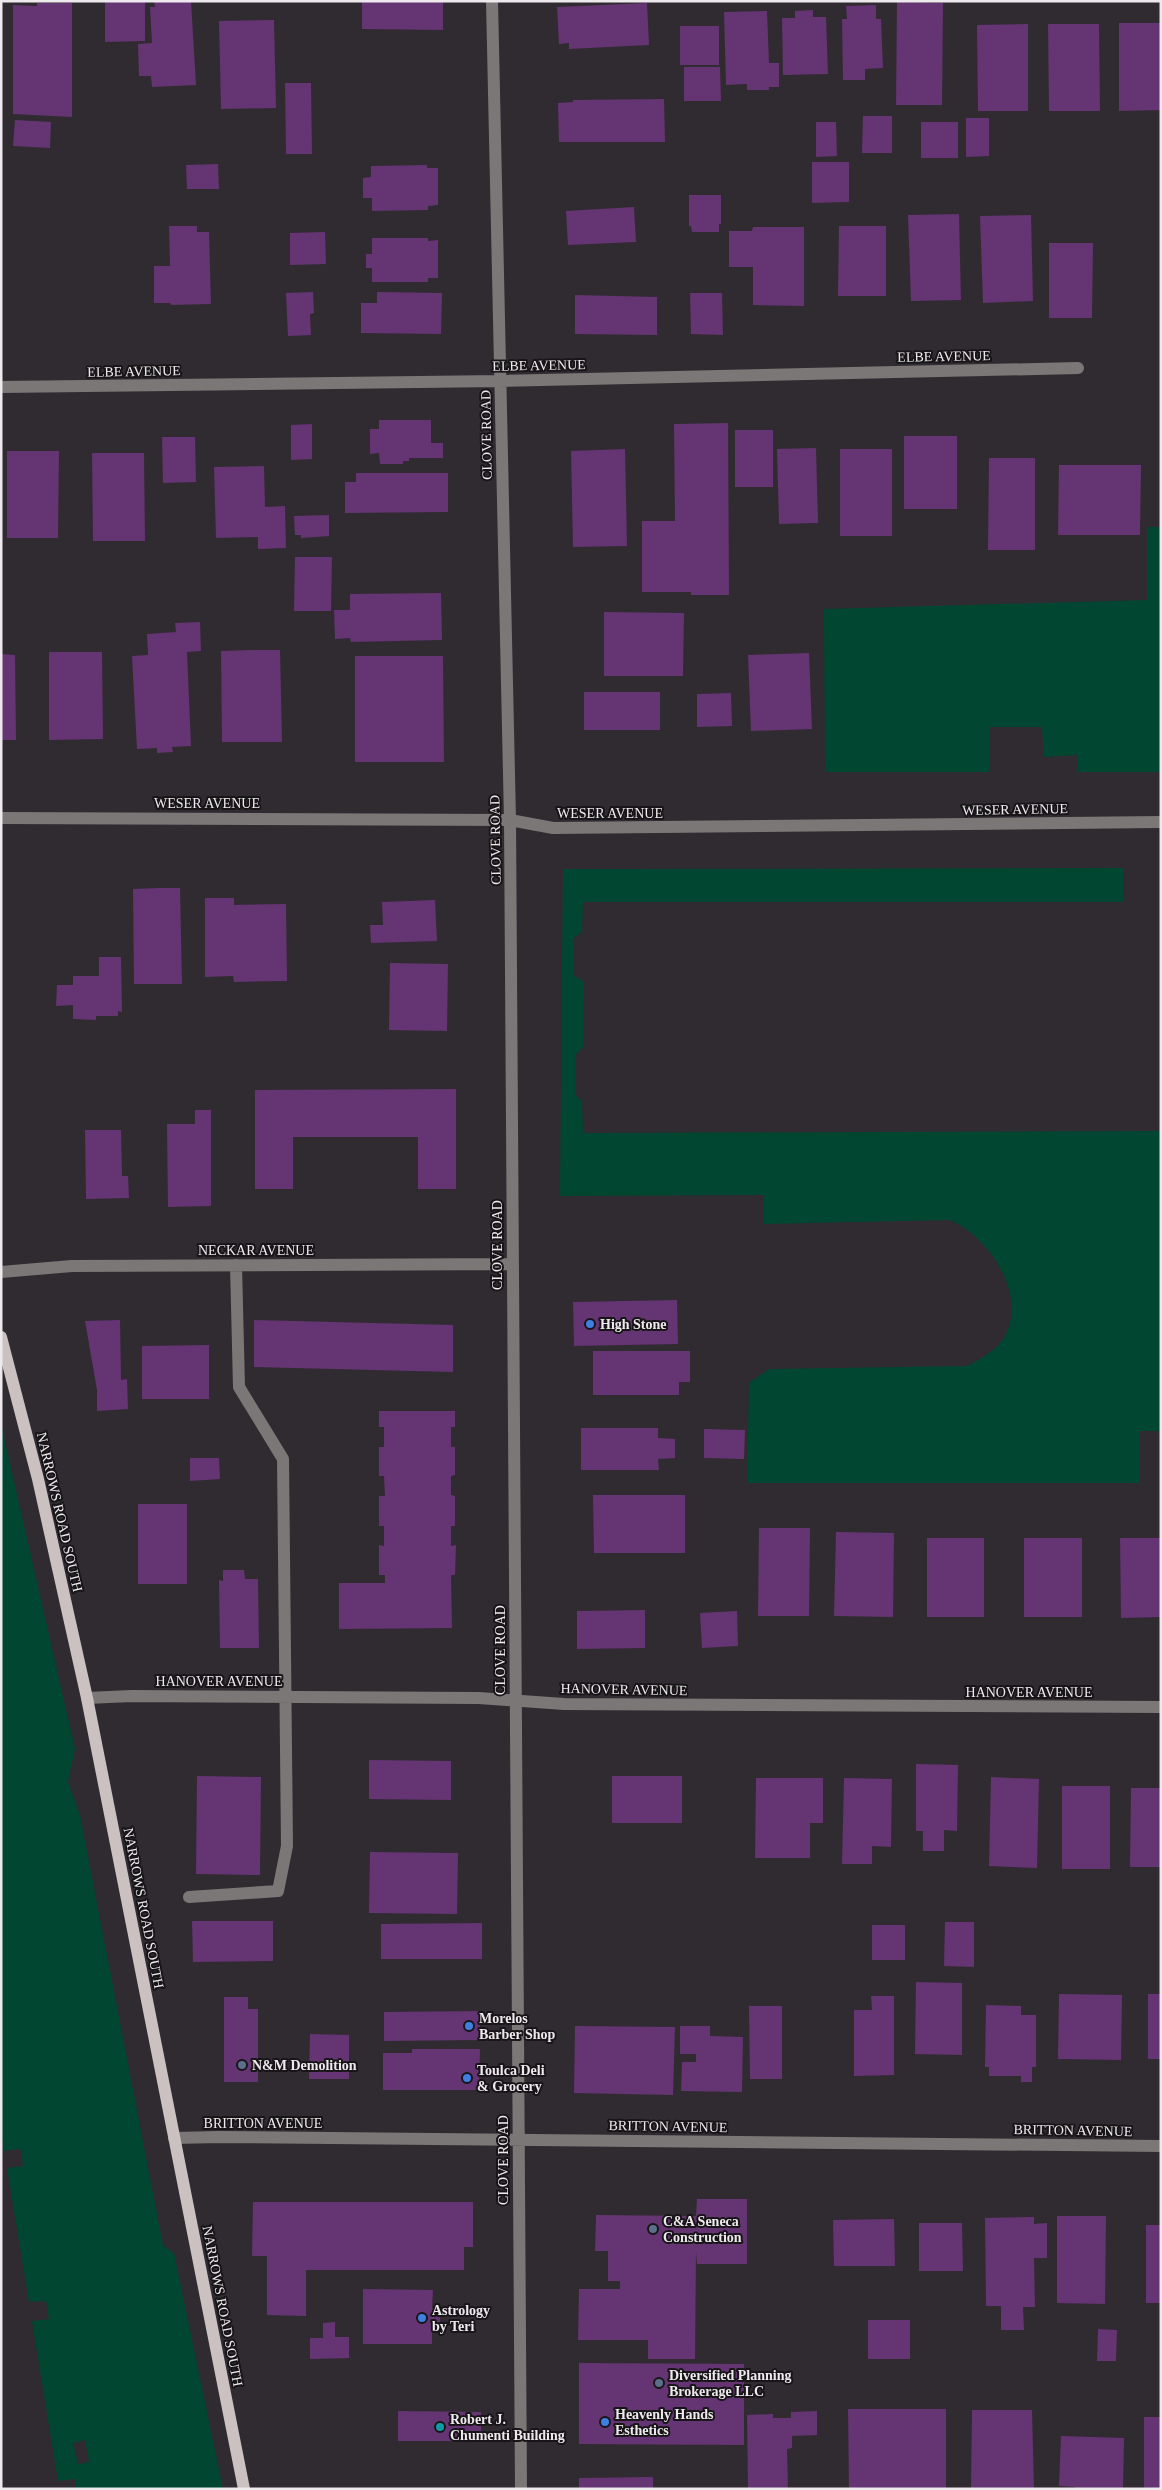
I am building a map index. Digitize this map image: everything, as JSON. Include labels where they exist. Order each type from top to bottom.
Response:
[{"type":"main road","name":"NARROWS ROAD SOUTH","points":[[1,1337],[38,1479],[87,1698],[244,2489]]},
{"type":"street","name":"CLOVE ROAD","points":[[492,1],[510,820],[521,2489]]},
{"type":"street","name":"ELBE AVENUE","points":[[1,388],[500,381],[1078,368]]},
{"type":"street","name":"WESER AVENUE","points":[[1,818],[510,820],[553,828],[1161,822]]},
{"type":"street","name":"NECKAR AVENUE","points":[[1,1272],[72,1266],[512,1264]]},
{"type":"street","points":[[189,1897],[278,1891],[287,1846],[283,1458],[239,1387],[236,1265]]},
{"type":"street","name":"HANOVER AVENUE","points":[[87,1698],[131,1696],[286,1696],[479,1698],[564,1704],[1161,1707]]},
{"type":"street","name":"BRITTON AVENUE","points":[[174,2138],[1161,2146]]},
{"type":"green space","points":[[1147,527],[1161,527],[1161,772],[1078,772],[1078,755],[1044,757],[1042,727],[990,727],[989,772],[825,772],[824,609],[1147,600]]},
{"type":"green space","points":[[1123,868],[1123,902],[583,902],[582,932],[574,938],[574,976],[582,980],[584,986],[583,1047],[575,1056],[575,1095],[582,1101],[583,1133],[1161,1131],[1161,1431],[1140,1431],[1140,1483],[747,1483],[749,1383],[769,1369],[967,1366],[994,1350],[1005,1336],[1011,1320],[1011,1302],[1008,1285],[1000,1268],[978,1239],[950,1220],[764,1224],[763,1195],[560,1196],[563,869]]},
{"type":"green space","points":[[1,1424],[75,1749],[68,1782],[80,1815],[163,2245],[174,2253],[223,2489],[76,2489],[75,2479],[58,2481],[32,2321],[49,2319],[46,2301],[29,2302],[7,2168],[23,2166],[21,2149],[4,2151],[1,2133]],"holes":[[[85,2440],[89,2462],[78,2464],[73,2443]]]},
{"type":"building","points":[[105,1],[145,1],[145,41],[105,42]]},
{"type":"building","points":[[154,1],[191,1],[196,85],[152,87],[151,76],[139,76],[138,44],[152,43],[150,7],[155,7]]},
{"type":"building","points":[[362,1],[443,1],[443,30],[362,29]]},
{"type":"building","points":[[897,2],[943,3],[942,105],[896,105]]},
{"type":"building","points":[[37,3],[72,3],[72,117],[13,114],[13,5],[37,6]]},
{"type":"building","points":[[647,3],[649,45],[569,49],[569,43],[559,44],[557,7]]},
{"type":"building","points":[[876,5],[876,19],[881,19],[883,68],[865,69],[865,80],[843,80],[842,19],[847,19],[846,6]]},
{"type":"building","points":[[813,10],[813,17],[826,17],[828,74],[783,75],[782,18],[795,18],[795,11]]},
{"type":"building","points":[[767,11],[769,63],[779,63],[779,87],[769,87],[769,90],[747,90],[747,84],[726,85],[724,12]]},
{"type":"building","points":[[274,20],[276,108],[221,109],[219,21]]},
{"type":"building","points":[[1119,23],[1161,23],[1161,110],[1119,111]]},
{"type":"building","points":[[1028,24],[1028,111],[978,111],[977,25]]},
{"type":"building","points":[[1048,24],[1099,24],[1100,111],[1049,111]]},
{"type":"building","points":[[680,26],[719,26],[719,65],[680,65]]},
{"type":"building","points":[[684,67],[720,67],[721,101],[684,101]]},
{"type":"building","points":[[285,83],[311,83],[312,154],[286,154]]},
{"type":"building","points":[[664,99],[665,142],[559,142],[558,103],[573,102],[573,100]]},
{"type":"building","points":[[863,116],[892,116],[892,153],[862,153]]},
{"type":"building","points":[[966,118],[989,118],[989,156],[966,157]]},
{"type":"building","points":[[15,120],[51,122],[50,148],[13,146]]},
{"type":"building","points":[[816,122],[836,122],[837,156],[816,157]]},
{"type":"building","points":[[921,122],[958,122],[958,158],[921,158]]},
{"type":"building","points":[[812,162],[849,162],[849,202],[812,203]]},
{"type":"building","points":[[218,164],[219,189],[187,189],[186,165]]},
{"type":"building","points":[[427,165],[427,168],[438,168],[438,205],[428,206],[428,210],[372,211],[372,198],[363,198],[363,178],[371,177],[371,166]]},
{"type":"building","points":[[689,195],[721,195],[721,224],[719,224],[719,232],[692,232],[691,226],[689,226]]},
{"type":"building","points":[[634,207],[636,242],[568,245],[566,211]]},
{"type":"building","points":[[959,214],[961,300],[911,301],[908,215]]},
{"type":"building","points":[[1031,215],[1033,301],[983,303],[980,216]]},
{"type":"building","points":[[169,226],[197,226],[197,232],[209,232],[211,304],[171,305],[170,303],[154,303],[154,266],[170,266]]},
{"type":"building","points":[[839,226],[886,226],[886,296],[838,296]]},
{"type":"building","points":[[753,227],[804,227],[804,306],[753,305],[753,267],[729,267],[729,231],[752,231]]},
{"type":"building","points":[[325,232],[326,264],[290,265],[290,233]]},
{"type":"building","points":[[372,238],[428,238],[428,241],[438,240],[438,278],[428,278],[428,282],[372,282],[372,268],[366,268],[366,254],[372,254]]},
{"type":"building","points":[[1049,243],[1093,243],[1092,318],[1049,318]]},
{"type":"building","points":[[313,292],[314,313],[310,314],[311,335],[288,336],[286,293]]},
{"type":"building","points":[[377,292],[442,293],[441,334],[361,333],[361,303],[377,303]]},
{"type":"building","points":[[690,293],[722,293],[723,335],[691,334]]},
{"type":"building","points":[[575,295],[657,297],[657,335],[575,334]]},
{"type":"building","points":[[379,420],[431,420],[431,443],[443,443],[443,458],[409,458],[409,461],[403,461],[403,464],[380,464],[379,453],[370,454],[370,429],[379,429]]},
{"type":"building","points":[[728,423],[729,595],[691,595],[691,592],[642,592],[642,521],[675,521],[674,424]]},
{"type":"building","points":[[312,424],[312,459],[291,460],[291,425]]},
{"type":"building","points":[[735,430],[773,430],[773,487],[735,487]]},
{"type":"building","points":[[904,436],[957,436],[957,509],[904,509]]},
{"type":"building","points":[[162,437],[195,437],[196,482],[163,483]]},
{"type":"building","points":[[816,448],[818,523],[779,524],[777,449]]},
{"type":"building","points":[[625,449],[627,546],[573,547],[571,451]]},
{"type":"building","points":[[840,449],[892,449],[892,536],[840,536]]},
{"type":"building","points":[[7,451],[59,451],[58,538],[7,538]]},
{"type":"building","points":[[92,453],[144,453],[145,541],[93,541]]},
{"type":"building","points":[[989,458],[1035,458],[1035,550],[988,550]]},
{"type":"building","points":[[1059,465],[1141,465],[1140,535],[1058,535]]},
{"type":"building","points":[[264,466],[265,507],[285,506],[286,548],[258,549],[258,537],[216,538],[214,467]]},
{"type":"building","points":[[356,473],[448,473],[448,512],[345,513],[345,482],[356,482]]},
{"type":"building","points":[[329,515],[329,536],[301,538],[301,535],[295,535],[294,516]]},
{"type":"building","points":[[295,557],[332,557],[331,611],[294,611]]},
{"type":"building","points":[[441,593],[442,640],[351,642],[350,638],[335,639],[334,610],[350,610],[350,594]]},
{"type":"building","points":[[604,612],[684,613],[683,676],[604,676]]},
{"type":"building","points":[[200,622],[201,651],[187,652],[191,746],[172,747],[173,752],[157,753],[157,748],[137,749],[132,656],[148,655],[147,634],[176,632],[175,623]]},
{"type":"building","points":[[280,650],[282,742],[222,742],[221,651]]},
{"type":"building","points":[[49,652],[102,652],[103,739],[49,740]]},
{"type":"building","points":[[809,653],[812,729],[751,731],[748,655]]},
{"type":"building","points":[[1,654],[15,655],[16,740],[1,740]]},
{"type":"building","points":[[355,656],[443,656],[444,762],[355,762]]},
{"type":"building","points":[[584,692],[660,692],[660,730],[584,730]]},
{"type":"building","points":[[731,693],[732,726],[697,727],[697,694]]},
{"type":"building","points":[[180,888],[182,984],[134,984],[133,889]]},
{"type":"building","points":[[205,898],[234,898],[234,905],[286,904],[287,981],[234,982],[233,976],[205,977]]},
{"type":"building","points":[[435,900],[437,941],[371,943],[370,925],[383,925],[382,902]]},
{"type":"building","points":[[99,957],[121,957],[122,1012],[118,1011],[118,1016],[96,1016],[96,1020],[73,1019],[73,1005],[56,1006],[57,985],[73,985],[73,976],[99,976]]},
{"type":"building","points":[[390,963],[448,964],[447,1031],[389,1030]]},
{"type":"building","points":[[456,1089],[456,1189],[418,1189],[418,1137],[293,1137],[293,1189],[255,1189],[255,1090]]},
{"type":"building","points":[[195,1110],[211,1110],[211,1206],[168,1207],[167,1124],[195,1124]]},
{"type":"building","points":[[85,1130],[121,1130],[122,1176],[128,1176],[129,1198],[86,1199]]},
{"type":"building","points":[[677,1300],[678,1344],[574,1346],[573,1302]]},
{"type":"building","points":[[120,1320],[121,1380],[127,1379],[128,1409],[97,1411],[97,1390],[85,1321]]},
{"type":"building","points":[[254,1320],[453,1325],[453,1372],[254,1367]]},
{"type":"building","points":[[209,1345],[209,1399],[142,1399],[142,1346]]},
{"type":"building","points":[[593,1351],[690,1351],[690,1382],[679,1382],[679,1395],[593,1395]]},
{"type":"building","points":[[379,1411],[455,1411],[455,1427],[451,1427],[451,1447],[455,1447],[455,1475],[451,1476],[451,1495],[455,1496],[455,1526],[451,1526],[451,1546],[456,1545],[455,1575],[451,1575],[452,1628],[339,1629],[339,1583],[385,1583],[385,1575],[379,1575],[379,1545],[384,1546],[384,1526],[379,1526],[379,1496],[385,1496],[384,1476],[379,1476],[379,1447],[384,1447],[384,1427],[379,1427]]},
{"type":"building","points":[[581,1428],[658,1428],[658,1438],[675,1439],[675,1458],[658,1459],[659,1470],[581,1470]]},
{"type":"building","points":[[704,1429],[745,1430],[744,1459],[704,1458]]},
{"type":"building","points":[[190,1458],[219,1458],[220,1479],[190,1481]]},
{"type":"building","points":[[593,1495],[685,1495],[685,1553],[594,1553]]},
{"type":"building","points":[[138,1504],[187,1504],[187,1584],[138,1584]]},
{"type":"building","points":[[759,1528],[810,1528],[809,1616],[758,1616]]},
{"type":"building","points":[[836,1532],[894,1533],[893,1617],[834,1616]]},
{"type":"building","points":[[927,1538],[984,1538],[984,1617],[927,1617]]},
{"type":"building","points":[[1024,1538],[1082,1538],[1082,1617],[1024,1617]]},
{"type":"building","points":[[1120,1538],[1161,1538],[1161,1617],[1121,1618]]},
{"type":"building","points":[[223,1570],[244,1570],[245,1579],[258,1579],[259,1648],[220,1648],[219,1580],[223,1581]]},
{"type":"building","points":[[645,1610],[645,1648],[577,1649],[577,1611]]},
{"type":"building","points":[[737,1611],[738,1646],[702,1648],[700,1613]]},
{"type":"building","points":[[369,1760],[451,1761],[451,1800],[369,1799]]},
{"type":"building","points":[[916,1764],[958,1765],[957,1831],[944,1830],[944,1851],[923,1851],[923,1831],[916,1831]]},
{"type":"building","points":[[197,1776],[261,1777],[260,1875],[196,1874]]},
{"type":"building","points":[[612,1776],[682,1776],[682,1823],[612,1823]]},
{"type":"building","points":[[991,1777],[1039,1779],[1037,1868],[989,1866]]},
{"type":"building","points":[[756,1778],[823,1778],[823,1823],[810,1823],[810,1858],[755,1858]]},
{"type":"building","points":[[844,1778],[892,1779],[891,1847],[872,1846],[872,1864],[842,1864]]},
{"type":"building","points":[[1062,1786],[1110,1786],[1110,1869],[1062,1869]]},
{"type":"building","points":[[1131,1788],[1161,1788],[1161,1867],[1130,1867]]},
{"type":"building","points":[[370,1852],[458,1853],[457,1914],[369,1913]]},
{"type":"building","points":[[192,1921],[273,1921],[273,1961],[193,1962]]},
{"type":"building","points":[[945,1922],[974,1922],[974,1967],[944,1966]]},
{"type":"building","points":[[482,1923],[482,1959],[381,1959],[381,1924]]},
{"type":"building","points":[[872,1925],[905,1925],[905,1960],[872,1960]]},
{"type":"building","points":[[916,1982],[962,1983],[962,2055],[915,2054]]},
{"type":"building","points":[[1059,1994],[1122,1995],[1121,2060],[1058,2059]]},
{"type":"building","points":[[1148,1994],[1161,1994],[1161,2059],[1148,2059]]},
{"type":"building","points":[[871,1996],[894,1996],[894,2075],[854,2076],[854,2010],[872,2010]]},
{"type":"building","points":[[224,1997],[248,1997],[248,2009],[258,2009],[258,2082],[224,2082]]},
{"type":"building","points":[[986,2005],[1021,2006],[1021,2015],[1036,2015],[1036,2067],[1032,2067],[1032,2082],[1021,2082],[1021,2076],[989,2076],[989,2067],[985,2067]]},
{"type":"building","points":[[749,2006],[782,2006],[782,2079],[750,2079]]},
{"type":"building","points":[[480,2011],[480,2040],[384,2041],[384,2012]]},
{"type":"building","points":[[575,2026],[675,2027],[673,2095],[574,2093]]},
{"type":"building","points":[[680,2026],[710,2026],[710,2036],[743,2037],[742,2092],[681,2091],[682,2062],[696,2062],[696,2054],[680,2054]]},
{"type":"building","points":[[310,2034],[349,2035],[349,2079],[309,2079]]},
{"type":"building","points":[[412,2049],[480,2049],[479,2090],[383,2090],[383,2053],[412,2053]]},
{"type":"building","points":[[697,2199],[747,2199],[747,2264],[697,2264],[696,2252],[695,2359],[648,2359],[648,2340],[578,2340],[579,2289],[620,2289],[620,2281],[608,2281],[608,2251],[595,2251],[596,2215],[696,2216]]},
{"type":"building","points":[[253,2202],[473,2202],[473,2247],[464,2247],[464,2270],[306,2270],[306,2316],[267,2315],[267,2256],[252,2256]]},
{"type":"building","points":[[1057,2216],[1106,2216],[1105,2304],[1057,2303]]},
{"type":"building","points":[[1034,2217],[1034,2224],[1047,2223],[1047,2258],[1034,2258],[1035,2307],[1023,2307],[1024,2330],[1001,2330],[1001,2306],[986,2306],[985,2218]]},
{"type":"building","points":[[894,2219],[895,2266],[834,2266],[833,2220]]},
{"type":"building","points":[[919,2223],[962,2223],[963,2271],[919,2271]]},
{"type":"building","points":[[1146,2225],[1161,2225],[1161,2303],[1146,2303]]},
{"type":"building","points":[[363,2289],[433,2290],[432,2308],[440,2308],[440,2328],[432,2328],[432,2344],[363,2344]]},
{"type":"building","points":[[868,2320],[910,2320],[910,2359],[868,2359]]},
{"type":"building","points":[[335,2322],[335,2337],[349,2337],[349,2358],[310,2359],[310,2338],[323,2338],[323,2323]]},
{"type":"building","points":[[1098,2329],[1117,2330],[1116,2361],[1097,2361]]},
{"type":"building","points":[[579,2363],[744,2364],[744,2445],[579,2444]]},
{"type":"building","points":[[848,2409],[946,2409],[946,2489],[849,2489]]},
{"type":"building","points":[[972,2410],[1032,2410],[1034,2489],[971,2489]]},
{"type":"building","name":"Robert J. Chumenti Building","points":[[398,2411],[481,2412],[481,2441],[398,2441]]},
{"type":"building","points":[[817,2411],[817,2435],[792,2436],[792,2448],[787,2449],[788,2489],[748,2489],[747,2415],[773,2414],[773,2418],[791,2418],[791,2412]]},
{"type":"building","points":[[1144,2417],[1161,2417],[1161,2489],[1144,2489]]},
{"type":"building","points":[[1061,2436],[1124,2438],[1123,2489],[1075,2489],[1075,2487],[1059,2486]]},
{"type":"building","points":[[653,2477],[653,2489],[579,2489],[579,2478]]},
{"type":"place","name":"High Stone","points":[[590,1324]]},
{"type":"place","name":"Morelos Barber Shop","points":[[469,2026]]},
{"type":"place","name":"N&M Demolition","points":[[242,2065]]},
{"type":"place","name":"Toulca Deli & Grocery","points":[[467,2078]]},
{"type":"place","name":"C&A Seneca Construction","points":[[653,2229]]},
{"type":"place","name":"Astrology by Teri","points":[[422,2318]]},
{"type":"place","name":"Diversified Planning Brokerage LLC","points":[[659,2383]]},
{"type":"place","name":"Heavenly Hands Esthetics","points":[[605,2422]]},
{"type":"place","name":"Robert J. Chumenti Building","points":[[440,2427]]}]
